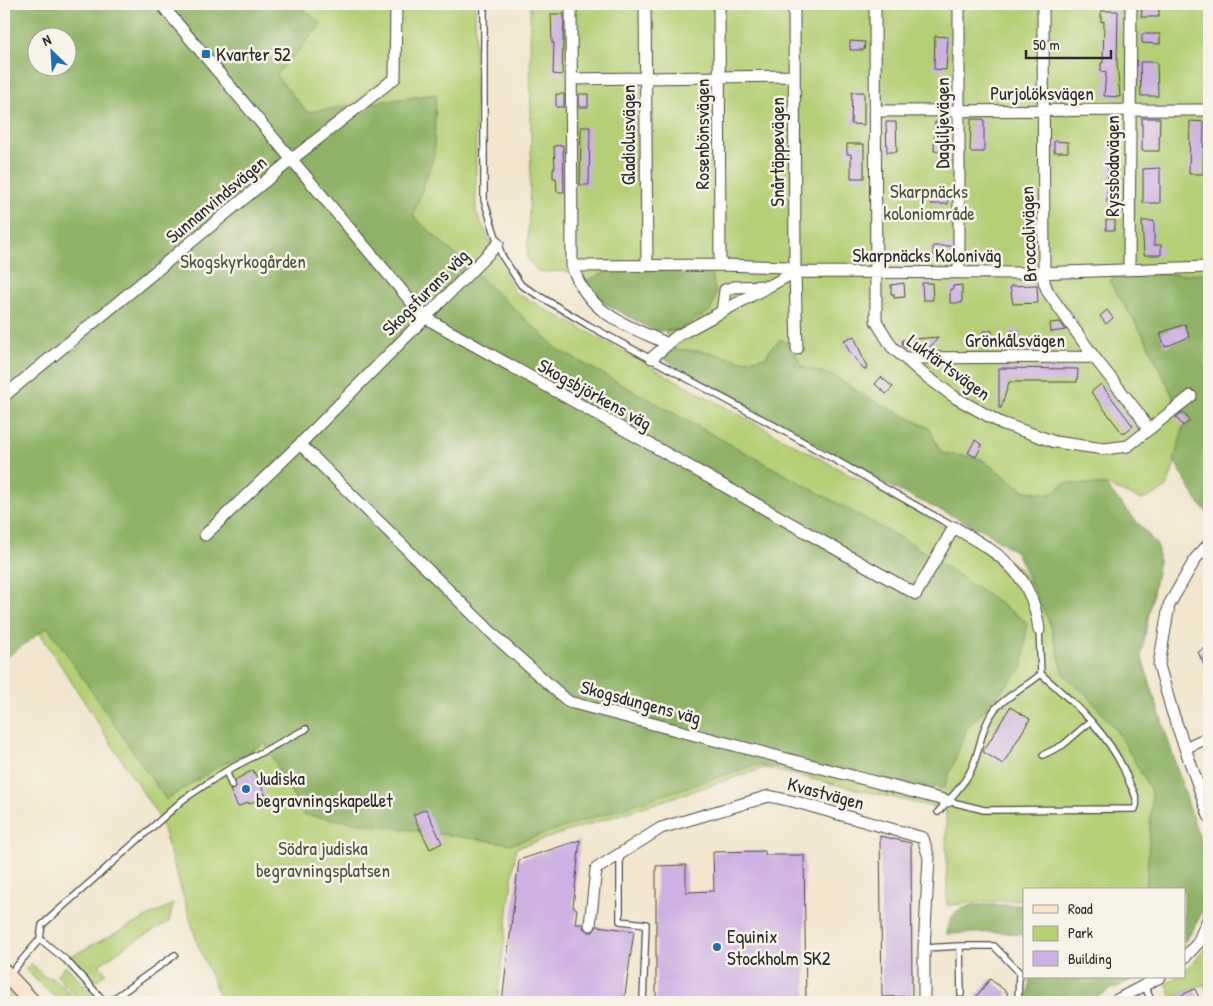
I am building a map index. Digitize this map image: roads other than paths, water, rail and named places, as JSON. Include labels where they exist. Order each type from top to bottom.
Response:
[{"type":"street","name":"Skogsbjörkens väg","points":[[160,4],[424,317],[916,594],[954,527]]},
{"type":"street","name":"Sunnanvindsvägen","points":[[4,396],[291,160],[395,78],[396,4]]},
{"type":"street","points":[[571,4],[572,266],[584,293],[598,309],[668,344]]},
{"type":"street","name":"Gladiolusvägen","points":[[646,4],[647,265]]},
{"type":"street","name":"Rosenbönsvägen","points":[[719,4],[720,264]]},
{"type":"street","name":"Snårtäppevägen","points":[[794,4],[795,272]]},
{"type":"street","name":"Luktärtsvägen","points":[[875,4],[874,272],[876,320],[892,347],[923,374],[971,407],[1001,423],[1055,442],[1104,449],[1128,446],[1191,396]]},
{"type":"street","name":"Dagliljevägen","points":[[959,4],[959,271]]},
{"type":"street","name":"Broccolivägen","points":[[1042,4],[1043,272],[1048,292],[1148,430]]},
{"type":"street","name":"Ryssbodavägen","points":[[1129,269],[1131,4]]},
{"type":"street","points":[[571,79],[794,76]]},
{"type":"street","name":"Purjolöksvägen","points":[[876,111],[1209,110]]},
{"type":"street","name":"Skogsfurans väg","points":[[205,535],[300,444],[498,244]]},
{"type":"street","name":"Skarpnäcks Koloniväg","points":[[572,266],[720,264],[786,267],[795,272],[1043,272],[1209,267]]},
{"type":"street","points":[[652,358],[677,336],[795,272],[797,349]]},
{"type":"street","points":[[722,312],[725,290],[734,287],[770,286]]},
{"type":"street","name":"Grönkålsvägen","points":[[906,358],[1094,358]]},
{"type":"street","name":"Skogsdungens väg","points":[[300,444],[499,640],[569,702],[948,801]]},
{"type":"street","points":[[954,527],[990,549],[1010,565],[1028,589],[1036,610],[1039,630]]},
{"type":"street","points":[[1209,544],[1196,558],[1169,605],[1158,665],[1209,816]]},
{"type":"street","points":[[1185,748],[1209,736]]},
{"type":"street","name":"Kvastvägen","points":[[590,925],[596,869],[661,828],[769,796],[796,802],[922,838],[929,858],[924,948],[924,1002]]},
{"type":"street","points":[[1186,956],[1198,943],[1209,917]]},
{"type":"street","points":[[6,974],[32,1002]]},
{"type":"street","points":[[1113,1002],[1158,978]]},
{"type":"lane","points":[[484,4],[484,200],[502,256],[521,285],[588,325],[652,358],[954,527]]},
{"type":"lane","points":[[938,812],[971,770],[981,732],[995,710],[1014,692],[1032,682],[1040,674],[1039,630]]},
{"type":"lane","points":[[948,801],[984,810],[1135,809],[1137,804],[1126,771],[1114,749],[1073,702],[1040,674]]},
{"type":"lane","points":[[1043,755],[1063,745],[1091,721]]},
{"type":"lane","points":[[6,974],[40,939],[42,925],[184,799],[226,771],[306,729]]},
{"type":"lane","points":[[226,771],[232,786]]},
{"type":"lane","points":[[620,853],[620,921],[646,924],[643,1002]]},
{"type":"lane","points":[[40,939],[66,960],[104,1002]]},
{"type":"lane","points":[[960,946],[960,994]]},
{"type":"lane","points":[[924,948],[994,946],[1019,972],[1018,1002]]},
{"type":"lane","points":[[109,1002],[175,955]]},
{"type":"lane","points":[[1144,986],[1152,1002]]},
{"type":"place","name":"Kvarter 52","points":[[206,54]]},
{"type":"place","name":"Judiska begravningskapellet","points":[[246,789]]},
{"type":"place","name":"Equinix Stockholm SK2","points":[[717,947]]},
{"type":"park label","name":"Skarpnäcks koloniområde","points":[[929,202]]},
{"type":"park label","name":"Skogskyrkogården","points":[[243,261]]},
{"type":"park label","name":"Södra judiska begravningsplatsen","points":[[323,859]]}]
